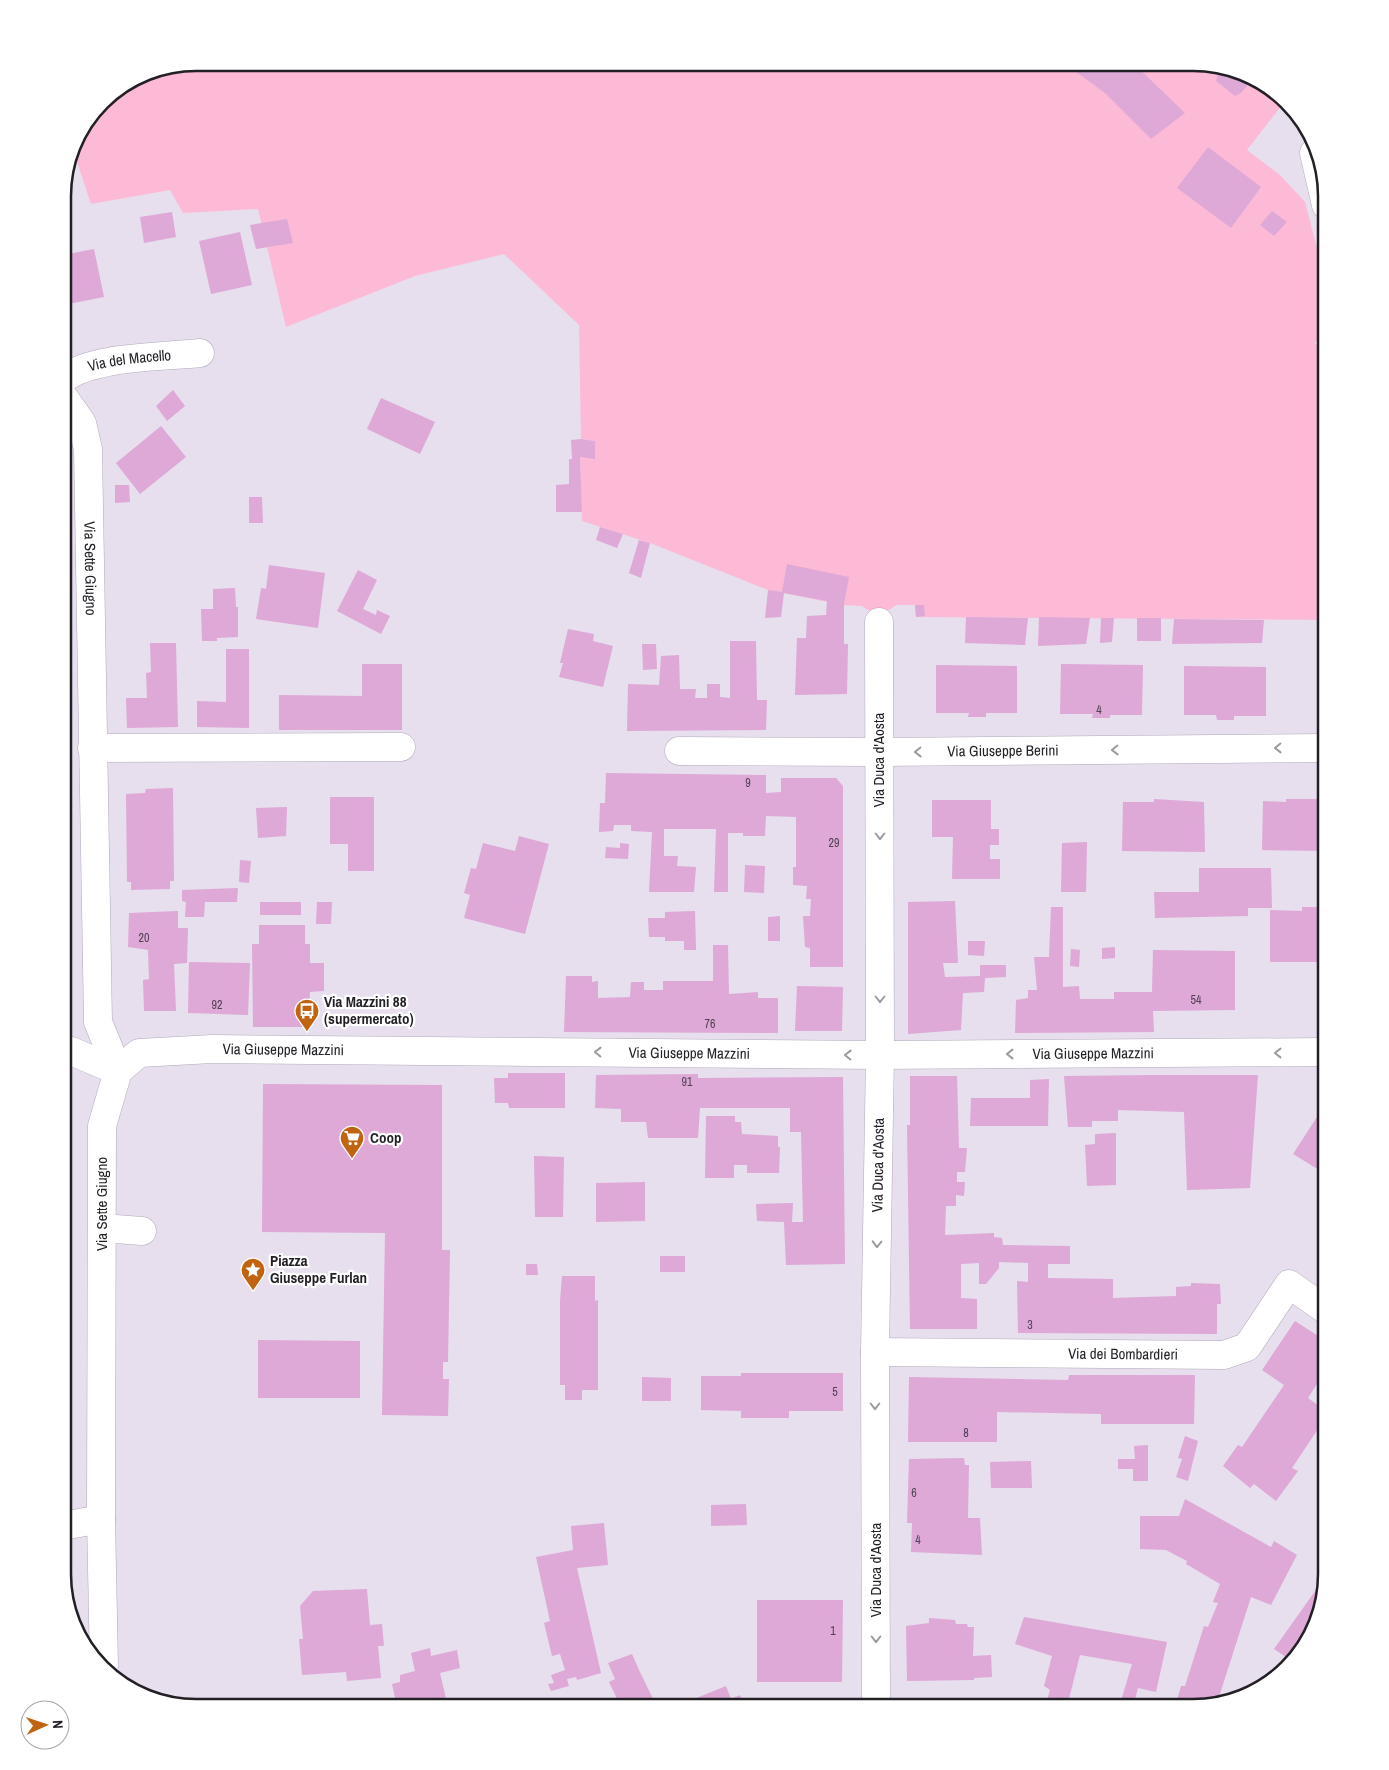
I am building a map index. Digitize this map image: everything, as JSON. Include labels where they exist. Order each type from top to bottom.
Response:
[{"type":"street","name":"Via del Macello","points":[[72,373],[100,363],[200,353]]},
{"type":"street","name":"Via Sette Giugno","points":[[72,409],[82,423],[88,449],[98,1022],[118,1071],[102,1126],[101,1520],[104,1658]]},
{"type":"street","name":"Via Duca d'Aosta","points":[[876,1699],[875,1352],[880,1055],[879,622]]},
{"type":"street","points":[[92,748],[401,747]]},
{"type":"street","name":"Via Giuseppe Berini","points":[[679,751],[879,752],[1318,748]]},
{"type":"street","name":"Via Giuseppe Mazzini","points":[[118,1071],[139,1053],[212,1049],[880,1055],[1318,1052]]},
{"type":"street","points":[[71,1051],[118,1071]]},
{"type":"street","points":[[102,1228],[142,1231]]},
{"type":"street","name":"Via dei Bombardieri","points":[[875,1352],[1224,1355],[1247,1347],[1289,1284],[1318,1304]]},
{"type":"street","points":[[71,1525],[101,1520]]},
{"type":"shaded area","points":[[180,72],[1201,72],[1225,75],[1262,92],[1280,107],[1247,150],[1280,175],[1305,202],[1318,252],[1318,338],[1315,343],[1318,347],[1318,620],[916,617],[915,605],[896,605],[888,610],[874,612],[862,606],[843,605],[768,590],[650,543],[582,521],[580,457],[595,458],[595,441],[581,439],[579,325],[504,254],[415,276],[286,327],[258,209],[183,213],[170,190],[91,204],[76,160],[92,127],[114,102],[127,92],[156,78]]},
{"type":"building","points":[[1076,72],[1142,72],[1185,113],[1151,139],[1105,93]]},
{"type":"building","points":[[1218,74],[1248,85],[1241,93],[1235,96],[1216,81]]},
{"type":"building","points":[[1208,147],[1261,187],[1231,228],[1177,188]]},
{"type":"building","points":[[1272,211],[1287,222],[1274,236],[1260,225]]},
{"type":"building","points":[[172,212],[176,237],[144,243],[140,217]]},
{"type":"building","points":[[287,219],[293,243],[256,249],[250,225]]},
{"type":"building","points":[[240,232],[252,285],[211,294],[199,241]]},
{"type":"building","points":[[94,249],[104,297],[72,303],[72,253]]},
{"type":"building","points":[[173,390],[185,406],[167,421],[156,406]]},
{"type":"building","points":[[381,398],[435,422],[420,454],[367,429]]},
{"type":"building","points":[[161,426],[186,457],[140,494],[116,463]]},
{"type":"building","points":[[571,440],[595,441],[595,459],[580,457],[582,512],[556,512],[556,485],[569,484],[569,459],[572,459]]},
{"type":"building","points":[[115,485],[129,485],[130,502],[115,503]]},
{"type":"building","points":[[249,497],[262,497],[263,523],[249,523]]},
{"type":"building","points":[[600,527],[623,534],[617,548],[596,540]]},
{"type":"building","points":[[639,540],[650,543],[641,578],[629,573]]},
{"type":"building","points":[[787,564],[849,577],[844,604],[844,644],[848,644],[847,694],[795,695],[797,638],[806,638],[807,616],[826,615],[827,601],[784,593],[781,617],[765,618],[768,590],[782,592]]},
{"type":"building","points":[[269,565],[325,573],[318,628],[256,619],[261,588],[266,589]]},
{"type":"building","points":[[358,570],[377,580],[363,609],[376,615],[377,610],[390,616],[381,634],[337,611]]},
{"type":"building","points":[[235,588],[236,607],[238,607],[238,637],[217,638],[217,641],[202,641],[201,609],[213,609],[213,589]]},
{"type":"building","points":[[915,605],[924,605],[925,616],[916,617]]},
{"type":"building","points":[[966,617],[1028,618],[1025,645],[965,643]]},
{"type":"building","points":[[1039,617],[1090,618],[1086,644],[1038,646]]},
{"type":"building","points":[[1101,618],[1114,618],[1112,642],[1100,643]]},
{"type":"building","points":[[1137,618],[1161,618],[1161,641],[1137,641]]},
{"type":"building","points":[[1174,619],[1264,620],[1262,643],[1172,644]]},
{"type":"building","points":[[568,629],[594,634],[593,641],[613,646],[603,687],[559,677],[563,663],[560,663]]},
{"type":"building","points":[[730,641],[756,641],[757,700],[767,700],[766,730],[627,731],[628,684],[659,685],[661,656],[679,655],[680,689],[696,689],[695,698],[707,698],[707,684],[720,684],[720,697],[730,698]]},
{"type":"building","points":[[150,643],[176,643],[178,727],[127,728],[126,698],[147,698],[146,673],[151,672]]},
{"type":"building","points":[[642,644],[656,644],[657,669],[643,670]]},
{"type":"building","points":[[226,649],[249,649],[249,728],[197,727],[197,701],[226,702]]},
{"type":"building","points":[[362,664],[402,664],[402,730],[279,730],[279,695],[362,696]]},
{"type":"building","points":[[1061,664],[1143,665],[1142,715],[1110,715],[1110,718],[1092,718],[1093,714],[1060,714]]},
{"type":"building","points":[[936,665],[1017,666],[1017,713],[986,713],[986,717],[968,717],[969,713],[936,713]]},
{"type":"building","points":[[1184,666],[1266,667],[1266,716],[1234,716],[1234,720],[1217,720],[1216,715],[1184,715]]},
{"type":"building","points":[[606,773],[766,775],[766,793],[781,792],[781,778],[836,778],[843,786],[843,967],[810,967],[810,948],[805,947],[803,916],[810,916],[811,899],[806,899],[807,886],[793,885],[793,867],[796,867],[796,817],[766,816],[765,836],[743,836],[743,833],[728,833],[728,892],[714,892],[716,829],[664,829],[664,856],[678,856],[677,866],[696,867],[694,892],[649,892],[652,832],[631,831],[631,825],[614,825],[613,831],[599,832],[600,803],[605,803]]},
{"type":"building","points":[[173,788],[174,881],[170,881],[170,889],[131,890],[131,882],[127,882],[126,794],[145,793],[146,789]]},
{"type":"building","points":[[330,797],[374,797],[374,871],[348,871],[348,844],[330,844]]},
{"type":"building","points":[[1154,799],[1204,802],[1205,852],[1122,851],[1123,802],[1154,802]]},
{"type":"building","points":[[1286,799],[1318,799],[1318,851],[1262,850],[1263,801],[1286,802]]},
{"type":"building","points":[[932,800],[991,800],[991,829],[999,829],[999,845],[990,845],[990,859],[1000,859],[1000,879],[952,879],[953,837],[932,837]]},
{"type":"building","points":[[287,807],[286,836],[258,838],[256,808]]},
{"type":"building","points":[[519,836],[549,844],[525,934],[464,918],[470,895],[464,893],[471,868],[476,869],[483,843],[515,851]]},
{"type":"building","points":[[1087,842],[1086,892],[1061,892],[1062,843]]},
{"type":"building","points":[[620,843],[629,844],[628,859],[605,858],[606,847],[620,848]]},
{"type":"building","points":[[240,860],[251,861],[249,883],[239,882]]},
{"type":"building","points":[[745,865],[765,866],[764,893],[744,892]]},
{"type":"building","points":[[1199,868],[1271,868],[1272,908],[1248,908],[1248,916],[1155,918],[1154,892],[1199,892]]},
{"type":"building","points":[[238,888],[237,902],[205,902],[204,917],[185,917],[186,902],[182,901],[182,890]]},
{"type":"building","points":[[955,901],[958,963],[943,963],[945,977],[980,976],[980,965],[1006,965],[1006,977],[985,978],[984,992],[963,993],[961,1030],[908,1034],[908,902]]},
{"type":"building","points":[[260,902],[301,902],[301,915],[260,915]]},
{"type":"building","points":[[317,902],[332,902],[331,924],[316,924]]},
{"type":"building","points":[[1051,907],[1063,907],[1063,987],[1079,986],[1080,999],[1114,999],[1114,992],[1152,992],[1153,950],[1235,951],[1235,1010],[1153,1011],[1154,1032],[1015,1033],[1016,1000],[1028,998],[1028,990],[1037,990],[1034,957],[1049,957]]},
{"type":"building","points":[[1302,907],[1318,907],[1318,962],[1270,962],[1270,910],[1302,911]]},
{"type":"building","points":[[178,911],[178,928],[188,928],[187,963],[174,964],[176,1011],[144,1011],[143,980],[149,979],[148,950],[128,947],[129,913]]},
{"type":"building","points":[[695,911],[696,950],[684,950],[684,941],[665,941],[665,937],[649,937],[648,918],[665,918],[665,912]]},
{"type":"building","points":[[780,916],[780,941],[768,941],[768,917]]},
{"type":"building","points":[[259,925],[305,925],[305,944],[310,944],[310,963],[324,963],[324,991],[310,992],[308,1027],[253,1027],[252,944],[259,944]]},
{"type":"building","points":[[968,941],[985,941],[984,956],[968,955]]},
{"type":"building","points":[[713,945],[728,945],[729,994],[758,992],[758,998],[778,998],[778,1033],[564,1032],[566,976],[592,976],[592,982],[598,981],[598,998],[630,997],[631,982],[644,982],[644,990],[663,990],[663,981],[713,981]]},
{"type":"building","points":[[1115,947],[1115,958],[1102,959],[1102,948]]},
{"type":"building","points":[[1071,949],[1080,950],[1079,967],[1070,966]]},
{"type":"building","points":[[189,962],[250,963],[248,1015],[188,1013]]},
{"type":"building","points":[[797,986],[843,987],[842,1031],[795,1031]]},
{"type":"building","points":[[508,1073],[565,1073],[565,1108],[509,1108],[508,1103],[495,1103],[494,1078],[508,1078]]},
{"type":"building","points":[[698,1074],[698,1078],[843,1077],[845,1264],[786,1265],[784,1222],[757,1221],[756,1204],[793,1203],[792,1222],[803,1222],[801,1132],[790,1132],[790,1108],[700,1108],[698,1138],[648,1138],[646,1122],[621,1122],[621,1109],[595,1108],[596,1075]]},
{"type":"building","points":[[1258,1075],[1250,1188],[1187,1190],[1184,1112],[1118,1110],[1118,1121],[1092,1121],[1092,1127],[1068,1127],[1064,1076]]},
{"type":"building","points":[[910,1076],[957,1076],[959,1148],[967,1148],[965,1172],[957,1172],[957,1182],[965,1182],[964,1196],[956,1195],[956,1206],[946,1206],[945,1235],[994,1233],[994,1237],[1002,1238],[1003,1245],[1070,1246],[1070,1264],[1048,1264],[1048,1278],[1113,1279],[1113,1298],[1176,1296],[1176,1287],[1191,1286],[1191,1283],[1220,1284],[1221,1304],[1217,1304],[1217,1334],[1018,1333],[1017,1281],[1028,1282],[1028,1263],[999,1262],[999,1268],[986,1284],[979,1284],[979,1263],[961,1264],[961,1298],[977,1299],[977,1329],[910,1329],[907,1125],[910,1125]]},
{"type":"building","points":[[1049,1079],[1048,1126],[970,1126],[971,1098],[1030,1098],[1030,1080]]},
{"type":"building","name":"Coop","points":[[263,1084],[442,1085],[442,1250],[450,1250],[448,1362],[443,1362],[443,1379],[449,1379],[448,1416],[382,1415],[385,1233],[262,1232]]},
{"type":"building","points":[[1318,1115],[1318,1169],[1293,1154]]},
{"type":"building","points":[[706,1116],[735,1116],[735,1122],[741,1122],[742,1134],[778,1136],[778,1147],[780,1147],[779,1173],[747,1173],[747,1165],[734,1165],[734,1178],[705,1178]]},
{"type":"building","points":[[1116,1133],[1116,1185],[1087,1186],[1085,1145],[1095,1144],[1095,1134]]},
{"type":"building","points":[[534,1156],[564,1157],[563,1217],[535,1217]]},
{"type":"building","points":[[645,1182],[645,1221],[596,1222],[596,1183]]},
{"type":"building","points":[[660,1256],[685,1256],[685,1272],[660,1272]]},
{"type":"building","points":[[526,1264],[537,1264],[538,1275],[526,1275]]},
{"type":"building","points":[[562,1276],[595,1276],[595,1301],[598,1300],[598,1390],[582,1390],[582,1400],[565,1400],[565,1385],[560,1385],[560,1301]]},
{"type":"building","points":[[1295,1321],[1318,1336],[1318,1382],[1308,1398],[1318,1405],[1318,1429],[1292,1468],[1298,1471],[1276,1501],[1254,1484],[1250,1488],[1223,1466],[1238,1445],[1242,1447],[1284,1385],[1262,1370]]},
{"type":"building","points":[[258,1340],[360,1341],[360,1398],[258,1398]]},
{"type":"building","points":[[741,1373],[843,1373],[843,1411],[789,1411],[789,1418],[741,1418],[741,1411],[701,1410],[701,1376],[741,1376]]},
{"type":"building","points":[[1069,1375],[1195,1375],[1194,1424],[1101,1424],[1101,1414],[997,1412],[997,1442],[908,1442],[909,1377],[1068,1380]]},
{"type":"building","points":[[642,1377],[671,1378],[671,1401],[642,1401]]},
{"type":"building","points":[[1185,1436],[1198,1441],[1188,1481],[1176,1477],[1182,1459],[1178,1458]]},
{"type":"building","points":[[1148,1445],[1148,1481],[1133,1481],[1133,1469],[1118,1469],[1118,1459],[1135,1459],[1134,1446]]},
{"type":"building","points":[[964,1458],[965,1465],[969,1465],[968,1518],[980,1518],[982,1555],[911,1552],[912,1523],[907,1523],[909,1459]]},
{"type":"building","points":[[1031,1461],[1032,1488],[991,1488],[990,1462]]},
{"type":"building","points":[[1185,1499],[1271,1547],[1274,1541],[1297,1555],[1271,1605],[1251,1597],[1219,1696],[1177,1699],[1181,1686],[1185,1686],[1204,1626],[1208,1627],[1218,1603],[1213,1602],[1220,1584],[1186,1564],[1187,1561],[1166,1550],[1140,1549],[1140,1516],[1179,1516]]},
{"type":"building","points":[[746,1504],[747,1525],[711,1526],[711,1505]]},
{"type":"building","points":[[604,1523],[608,1565],[577,1568],[601,1673],[577,1680],[576,1677],[567,1679],[569,1686],[551,1691],[548,1684],[554,1683],[551,1675],[565,1670],[560,1654],[552,1656],[544,1623],[550,1621],[536,1557],[573,1550],[571,1526]]},
{"type":"building","points":[[1317,1588],[1314,1606],[1308,1622],[1292,1650],[1286,1657],[1274,1649]]},
{"type":"building","points":[[367,1589],[370,1625],[382,1624],[384,1646],[378,1646],[381,1678],[347,1681],[346,1672],[302,1675],[299,1639],[303,1639],[300,1606],[313,1591]]},
{"type":"building","points":[[757,1600],[843,1600],[842,1682],[757,1682]]},
{"type":"building","points":[[1024,1617],[1167,1642],[1156,1692],[1138,1688],[1135,1699],[1122,1699],[1132,1664],[1080,1655],[1069,1699],[1047,1699],[1050,1690],[1044,1686],[1052,1656],[1015,1644]]},
{"type":"building","points":[[929,1618],[955,1620],[956,1624],[967,1624],[968,1627],[974,1627],[973,1656],[991,1655],[992,1677],[974,1678],[974,1680],[907,1681],[906,1626],[929,1623]]},
{"type":"building","points":[[430,1648],[431,1656],[457,1650],[460,1668],[440,1673],[446,1699],[395,1699],[392,1684],[400,1682],[400,1675],[415,1671],[411,1653]]},
{"type":"building","points":[[632,1654],[653,1699],[617,1699],[609,1682],[615,1679],[608,1663]]},
{"type":"building","points":[[726,1686],[731,1699],[694,1699]]},
{"type":"building","points":[[740,1695],[742,1699],[731,1699]]},
{"type":"place","name":"Via Mazzini 88 (supermercato)","points":[[307,1032]]},
{"type":"place","name":"Coop","points":[[352,1159]]},
{"type":"place","name":"Piazza Giuseppe Furlan","points":[[253,1291]]}]
